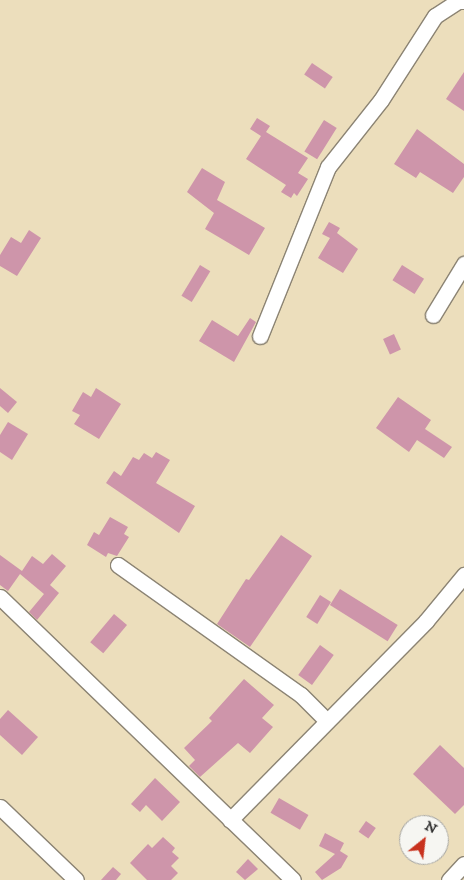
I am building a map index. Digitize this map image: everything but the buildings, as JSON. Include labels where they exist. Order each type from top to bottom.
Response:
[{"type":"street","points":[[260,336],[328,167],[381,100],[435,16],[458,1],[464,2]]},
{"type":"street","points":[[433,315],[464,264]]},
{"type":"street","points":[[118,564],[287,685],[326,720]]},
{"type":"street","points":[[230,820],[326,720],[426,621],[464,575]]},
{"type":"street","points":[[0,597],[293,880]]},
{"type":"street","points":[[0,807],[76,880]]},
{"type":"street","points":[[448,880],[464,864]]}]
